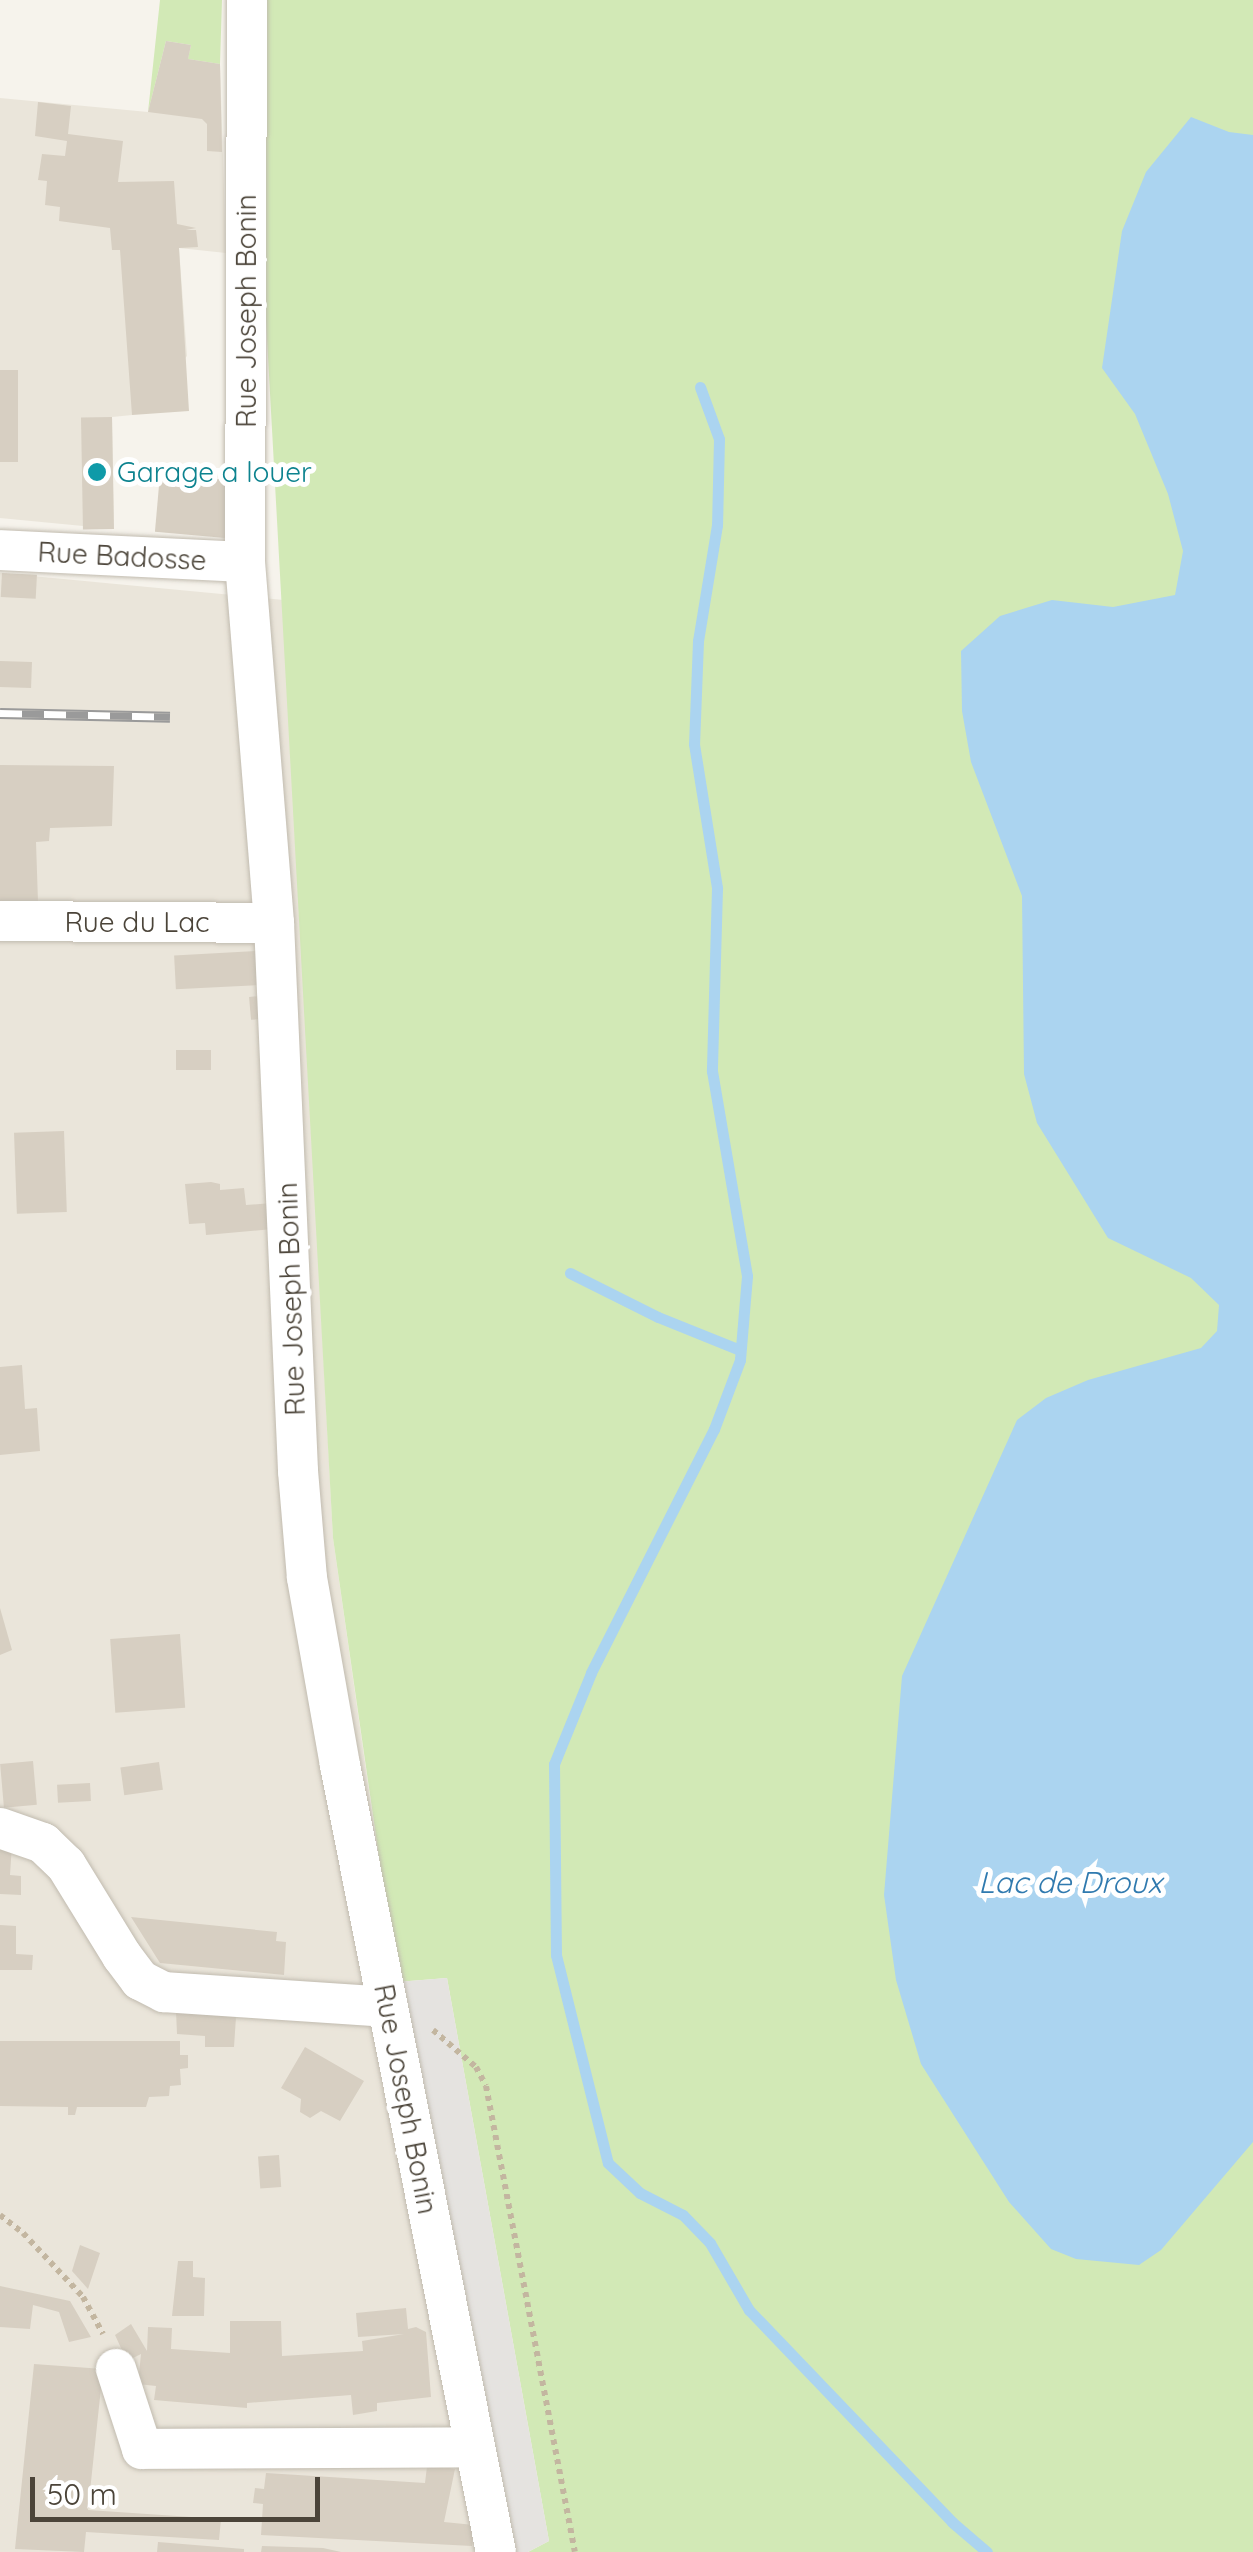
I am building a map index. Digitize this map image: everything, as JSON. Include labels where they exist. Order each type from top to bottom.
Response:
[{"type":"street","name":"Rue Joseph Bonin","points":[[246,14],[245,562],[274,923],[298,1471],[308,1578],[387,2007],[496,2552]]},
{"type":"street","name":"Rue Badosse","points":[[0,550],[245,562]]},
{"type":"street","name":"Rue du Lac","points":[[0,921],[274,923]]},
{"type":"street","points":[[0,1828],[43,1843],[66,1865],[140,1980],[164,1992],[387,2007]]},
{"type":"street","points":[[116,2369],[142,2449],[474,2447]]},
{"type":"path","points":[[387,2007],[442,2035],[476,2066],[486,2086],[575,2552]]},
{"type":"path","points":[[0,2215],[23,2233],[82,2297],[102,2331],[116,2369]]},
{"type":"shaded area","points":[[166,41],[191,45],[189,59],[220,64],[226,253],[179,248],[187,356],[132,415],[112,417],[114,529],[0,518],[0,98],[148,112]]},
{"type":"shaded area","points":[[0,573],[284,600],[333,1538],[401,2015],[517,2552],[0,2552]]},
{"type":"shaded area","points":[[447,1978],[549,2541],[528,2552],[517,2552],[401,2015],[397,1982]]},
{"type":"green space","points":[[160,0],[222,0],[220,64],[188,59],[191,45],[166,41],[148,112]]},
{"type":"green space","points":[[254,0],[1253,0],[1253,2552],[528,2552],[549,2541],[447,1978],[397,1982],[333,1538],[252,66]]},
{"type":"water","name":"Lac de Droux","points":[[1191,117],[1229,132],[1253,135],[1253,2142],[1161,2250],[1139,2265],[1076,2259],[1051,2249],[1009,2202],[921,2064],[896,1980],[884,1895],[902,1676],[1017,1420],[1046,1398],[1088,1380],[1201,1348],[1217,1331],[1219,1305],[1191,1278],[1108,1238],[1037,1123],[1024,1074],[1022,896],[971,762],[962,711],[961,651],[1000,616],[1052,600],[1113,607],[1175,595],[1183,551],[1168,494],[1135,414],[1102,368],[1122,231],[1146,172]]},
{"type":"building","points":[[166,41],[191,45],[188,59],[220,64],[222,152],[207,151],[207,124],[202,119],[148,112]]},
{"type":"building","points":[[38,102],[71,106],[68,134],[123,141],[118,182],[174,181],[177,224],[196,228],[186,230],[196,230],[198,247],[179,248],[189,411],[132,415],[120,250],[112,250],[110,228],[59,221],[60,207],[45,205],[47,181],[38,180],[42,154],[65,156],[67,141],[35,136]]},
{"type":"building","points":[[0,370],[18,370],[18,462],[0,462]]},
{"type":"building","name":"Garage a louer","points":[[112,417],[114,529],[83,530],[81,418]]},
{"type":"building","points":[[160,474],[233,480],[228,538],[155,532]]},
{"type":"building","points":[[2,573],[37,575],[36,599],[1,597]]},
{"type":"building","points":[[0,661],[32,662],[31,688],[0,687]]},
{"type":"building","points":[[0,765],[114,766],[112,826],[50,828],[49,841],[36,842],[38,902],[0,902]]},
{"type":"building","points":[[258,951],[260,985],[176,989],[174,955]]},
{"type":"building","points":[[260,996],[262,1019],[251,1020],[249,997]]},
{"type":"building","points":[[176,1050],[211,1050],[211,1070],[176,1070]]},
{"type":"building","points":[[64,1131],[67,1212],[17,1214],[14,1133]]},
{"type":"building","points":[[185,1184],[220,1184],[220,1190],[244,1188],[246,1205],[272,1203],[273,1229],[206,1235],[205,1223],[189,1224]]},
{"type":"building","points":[[22,1365],[25,1409],[37,1408],[40,1451],[0,1455],[0,1367]]},
{"type":"building","points":[[0,1608],[12,1650],[0,1655]]},
{"type":"building","points":[[180,1634],[185,1708],[115,1713],[110,1639]]},
{"type":"building","points":[[33,1761],[37,1805],[4,1808],[0,1764]]},
{"type":"building","points":[[159,1762],[163,1790],[124,1795],[120,1767]]},
{"type":"building","points":[[90,1783],[91,1801],[58,1803],[57,1785]]},
{"type":"building","points":[[0,1843],[12,1844],[10,1875],[21,1876],[21,1895],[0,1894]]},
{"type":"building","points":[[131,1917],[277,1932],[276,1941],[286,1942],[284,1975],[160,1963]]},
{"type":"building","points":[[0,1925],[16,1926],[16,1954],[33,1955],[32,1970],[0,1970]]},
{"type":"building","points":[[176,2011],[236,2017],[234,2047],[205,2047],[205,2036],[177,2034]]},
{"type":"building","points":[[0,2041],[180,2041],[180,2055],[188,2055],[188,2068],[180,2069],[181,2085],[170,2086],[169,2096],[149,2097],[146,2107],[77,2107],[75,2115],[68,2115],[68,2107],[0,2106]]},
{"type":"building","points":[[305,2047],[364,2081],[340,2121],[321,2111],[310,2118],[300,2112],[301,2099],[281,2088]]},
{"type":"building","points":[[279,2155],[281,2187],[260,2188],[258,2156]]},
{"type":"building","points":[[80,2245],[100,2253],[88,2289],[72,2271]]},
{"type":"building","points":[[178,2261],[193,2261],[193,2277],[205,2278],[204,2316],[172,2316]]},
{"type":"building","points":[[0,2286],[70,2301],[91,2337],[69,2342],[59,2312],[33,2305],[30,2329],[0,2327]]},
{"type":"building","points":[[406,2308],[408,2329],[416,2327],[426,2332],[431,2397],[377,2403],[377,2411],[353,2415],[351,2395],[247,2403],[247,2408],[154,2400],[156,2386],[138,2384],[141,2354],[127,2361],[115,2335],[131,2324],[147,2351],[148,2327],[172,2328],[171,2349],[230,2353],[230,2321],[281,2321],[282,2356],[363,2351],[362,2341],[404,2334],[358,2337],[356,2313]]},
{"type":"building","points":[[34,2364],[103,2369],[88,2510],[221,2519],[219,2540],[86,2532],[84,2552],[15,2549]]},
{"type":"building","points":[[428,2458],[444,2459],[443,2467],[455,2469],[444,2522],[474,2525],[472,2546],[261,2535],[263,2504],[253,2503],[255,2488],[264,2489],[266,2473],[425,2483]]},
{"type":"building","points":[[158,2542],[244,2549],[244,2552],[157,2552]]},
{"type":"building","points":[[262,2546],[323,2548],[341,2552],[261,2552]]},
{"type":"waterway","points":[[700,387],[719,439],[717,525],[698,641],[694,744],[717,888],[712,1071],[747,1276],[740,1360],[714,1429],[591,1673],[554,1764],[556,1955],[608,2163],[640,2193],[683,2215],[710,2243],[749,2310],[952,2522],[987,2552]]},
{"type":"waterway","points":[[570,1273],[658,1317],[740,1350]]},
{"type":"railway","points":[[0,713],[170,717]]},
{"type":"place","name":"Garage a louer","points":[[97,472]]}]
